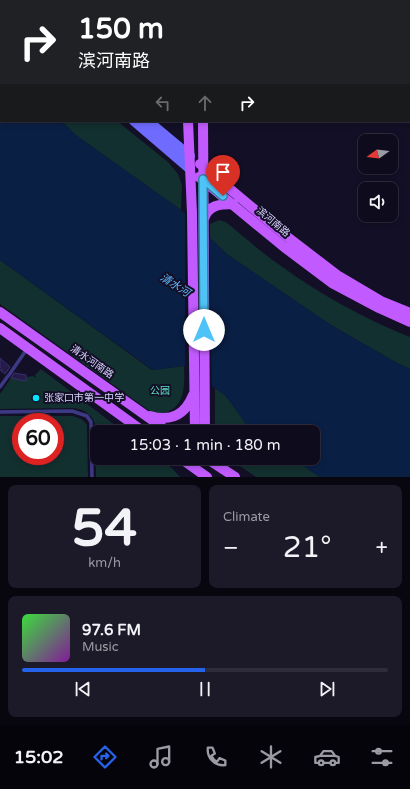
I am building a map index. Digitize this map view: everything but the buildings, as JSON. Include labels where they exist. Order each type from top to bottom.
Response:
[{"type":"main road","name":"滨河南路","points":[[135,122],[284,246],[332,283],[379,308],[410,322]]},
{"type":"main road","name":"滨河南路","points":[[149,122],[290,239],[337,275],[381,301],[410,313]]},
{"type":"main road","points":[[188,122],[198,389],[204,425]]},
{"type":"main road","points":[[195,425],[203,221],[203,122]]},
{"type":"main road","points":[[203,221],[208,209],[218,205],[233,204]]},
{"type":"main road","name":"清水河南路","points":[[0,312],[160,425]]},
{"type":"main road","points":[[0,328],[134,425]]},
{"type":"main road","points":[[146,415],[162,419],[176,415],[183,411],[190,403],[198,389]]},
{"type":"main road","points":[[187,465],[196,473],[206,477],[206,465]]},
{"type":"main road","points":[[217,465],[235,477]]},
{"type":"lane","points":[[0,387],[28,348]]},
{"type":"lane","points":[[0,412],[72,411],[87,416],[91,422],[92,477]]},
{"type":"green space","points":[[62,122],[118,122],[168,162],[178,174],[182,185],[181,210],[77,136]]},
{"type":"green space","points":[[219,220],[226,222],[267,256],[312,287],[360,314],[410,337],[410,369],[331,325],[228,255],[210,238],[210,224]]},
{"type":"green space","name":"公园","points":[[0,260],[152,370],[184,366],[183,391],[181,399],[177,405],[172,410],[154,414],[0,304]]},
{"type":"green space","points":[[41,369],[115,425],[95,425],[92,417],[87,413],[73,408],[0,409],[0,394],[11,378],[25,381],[26,377],[33,376],[36,378],[35,375]]},
{"type":"green space","points":[[215,388],[226,396],[247,425],[215,425]]},
{"type":"green space","points":[[0,416],[12,416],[12,465],[64,465],[64,416],[73,416],[82,420],[87,425],[88,477],[0,477]]},
{"type":"green space","points":[[96,465],[168,465],[180,477],[96,477]]},
{"type":"green space","points":[[238,465],[302,465],[320,477],[256,477]]},
{"type":"water","name":"清水河","points":[[0,122],[62,122],[77,136],[181,210],[228,255],[331,325],[410,369],[410,477],[320,477],[302,465],[320,465],[320,425],[247,425],[226,396],[184,366],[153,370],[0,260]]},
{"type":"pier","points":[[185,211],[209,234],[212,388],[185,368]]},
{"type":"place","name":"张家口市第一中学","points":[[36,398]]},
{"type":"route","points":[[204,330],[203,179],[223,196]]}]
